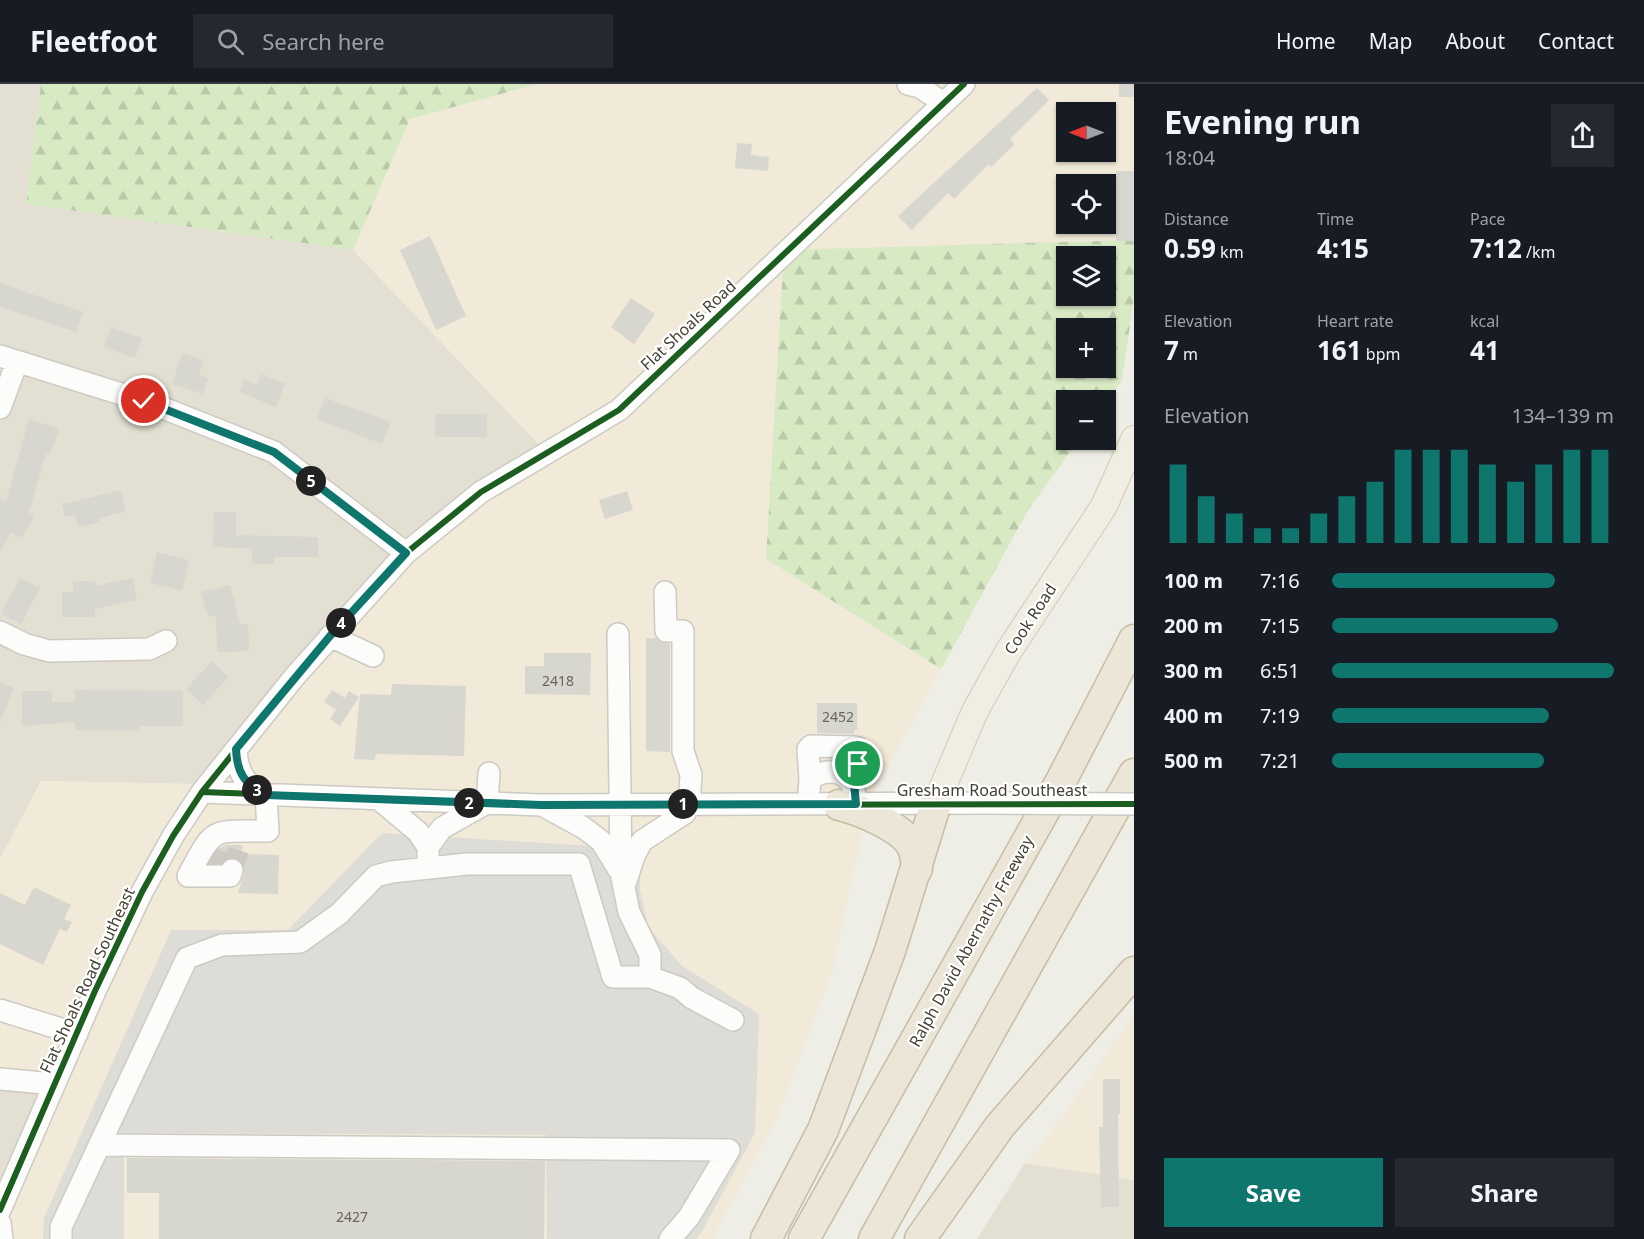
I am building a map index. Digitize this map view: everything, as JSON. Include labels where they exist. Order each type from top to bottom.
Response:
[{"type":"highway","name":"Ralph David Abernathy Freeway","points":[[804,1239],[1066,771],[1134,640]]},
{"type":"highway","points":[[874,1239],[1134,774]]},
{"type":"highway","points":[[850,797],[862,812],[904,836],[914,850],[916,868]]},
{"type":"highway","points":[[766,1239],[823,1130],[886,961],[936,803]]},
{"type":"highway","points":[[920,1239],[1000,1126],[1134,972]]},
{"type":"main road","name":"Cook Road","points":[[936,803],[986,691],[1008,652],[1104,506],[1134,439]]},
{"type":"street","points":[[911,84],[943,103]]},
{"type":"street","name":"Flat Shoals Road","points":[[406,553],[481,492],[563,431],[619,410],[964,84]]},
{"type":"street","points":[[0,408],[9,359],[153,404],[274,452],[406,553]]},
{"type":"street","name":"Flat Shoals Road Southeast","points":[[0,1210],[54,1084],[137,902],[168,845],[202,792],[236,749],[330,636],[406,553]]},
{"type":"street","points":[[622,880],[642,841],[684,813],[689,804],[691,775],[683,751],[683,631],[666,631],[665,592]]},
{"type":"street","points":[[0,632],[24,644],[49,651],[149,649],[166,640]]},
{"type":"street","points":[[618,634],[622,880],[629,912],[650,955],[650,977]]},
{"type":"street","points":[[330,636],[373,656]]},
{"type":"street","points":[[808,804],[810,778],[808,749],[811,746],[858,748],[860,753],[850,797]]},
{"type":"street","points":[[168,845],[213,867],[209,837],[221,831],[234,838],[268,831],[266,795],[250,786],[241,776],[237,766],[236,749]]},
{"type":"street","points":[[428,857],[442,828],[460,816],[487,804],[489,773]]},
{"type":"street","points":[[810,778],[818,773],[844,773],[850,797]]},
{"type":"street","name":"Gresham Road Southeast","points":[[202,792],[381,801],[541,805],[808,804],[850,797],[936,803],[1134,804]]},
{"type":"street","points":[[381,801],[418,832],[428,857]]},
{"type":"street","points":[[541,805],[584,828],[601,841],[622,880]]},
{"type":"street","points":[[61,1239],[61,1227],[187,958],[222,945],[300,942],[339,914],[376,876],[428,857],[579,864],[613,977],[650,977],[680,988],[692,998],[733,1020]]},
{"type":"street","points":[[0,1010],[77,1034]]},
{"type":"street","points":[[0,1079],[54,1084]]},
{"type":"street","points":[[100,1145],[729,1150],[689,1217],[670,1239]]},
{"type":"street","points":[[0,1223],[2,1239]]},
{"type":"shaded area","points":[[0,84],[41,84],[26,204],[353,250],[550,456],[195,784],[42,781],[0,859]]},
{"type":"shaded area","points":[[537,84],[1134,84],[1134,240],[784,251],[766,559],[941,669],[869,801],[832,971],[776,1120],[712,1239],[0,1239],[0,1225],[64,1077],[0,1073],[0,859],[41,781],[195,784],[406,553],[550,456],[353,250],[409,119]]},
{"type":"shaded area","points":[[382,833],[640,849],[640,890],[648,927],[682,966],[759,1014],[755,1133],[696,1239],[547,1239],[546,1135],[124,1133],[124,1239],[43,1239],[44,1218],[171,930],[288,930]]},
{"type":"shaded area","points":[[1134,1014],[1134,1180],[1025,1163],[1047,1139]]},
{"type":"shaded area","points":[[0,1073],[64,1077],[0,1225]]},
{"type":"shaded area","points":[[1025,1163],[1134,1180],[1134,1239],[977,1239]]},
{"type":"green space","points":[[41,84],[537,84],[410,119],[353,250],[26,204]]},
{"type":"green space","points":[[1134,240],[1134,298],[1122,380],[1115,390],[1056,390],[1056,450],[1072,450],[1028,510],[941,669],[766,559],[784,250]]},
{"type":"building","points":[[1119,84],[1134,84],[1134,97],[1119,97]]},
{"type":"building","points":[[1037,88],[1049,100],[1010,139],[1015,144],[991,167],[989,164],[954,199],[948,193],[912,230],[898,216]]},
{"type":"building","points":[[737,143],[752,144],[751,155],[769,157],[768,171],[735,168]]},
{"type":"building","points":[[1116,171],[1134,171],[1134,241],[1116,241]]},
{"type":"building","points":[[430,236],[466,316],[436,330],[400,250]]},
{"type":"building","points":[[0,283],[83,312],[76,332],[0,307]]},
{"type":"building","points":[[631,298],[655,314],[634,344],[611,327]]},
{"type":"building","points":[[111,327],[142,338],[135,358],[104,347]]},
{"type":"building","points":[[182,353],[203,360],[199,375],[208,378],[203,394],[172,384]]},
{"type":"building","points":[[261,374],[285,384],[276,407],[240,392],[244,380],[257,385]]},
{"type":"building","points":[[325,398],[391,422],[382,444],[317,419]]},
{"type":"building","points":[[435,414],[487,414],[487,437],[435,437]]},
{"type":"building","points":[[29,419],[59,429],[50,455],[46,453],[29,513],[34,516],[22,538],[11,532],[0,553],[0,498],[6,501]]},
{"type":"building","points":[[121,490],[126,511],[99,518],[100,522],[78,527],[75,515],[65,517],[62,504]]},
{"type":"building","points":[[627,491],[633,510],[605,519],[599,500]]},
{"type":"building","points":[[214,512],[236,512],[236,535],[318,537],[318,557],[274,557],[274,564],[252,564],[252,548],[213,547]]},
{"type":"building","points":[[157,552],[189,560],[182,591],[150,583]]},
{"type":"building","points":[[20,578],[40,588],[21,624],[1,614]]},
{"type":"building","points":[[133,578],[137,600],[95,609],[95,617],[62,617],[62,592],[73,592],[73,581],[95,581],[95,586]]},
{"type":"building","points":[[230,585],[240,624],[248,624],[249,651],[217,652],[216,615],[208,617],[201,592]]},
{"type":"building","points":[[646,638],[656,638],[660,642],[670,644],[670,752],[646,751]]},
{"type":"building","points":[[544,653],[591,653],[590,695],[525,694],[525,666],[544,666]]},
{"type":"building","points":[[212,661],[228,677],[203,705],[186,689]]},
{"type":"building","points":[[0,682],[14,688],[0,722]]},
{"type":"building","points":[[392,684],[466,686],[464,756],[376,754],[375,760],[354,759],[360,694],[391,695]]},
{"type":"building","points":[[74,690],[183,691],[183,726],[140,726],[140,731],[75,730],[75,722],[22,726],[22,691],[52,691],[52,702],[74,702]]},
{"type":"building","points":[[332,690],[345,698],[349,691],[359,697],[340,726],[330,719],[336,710],[324,702]]},
{"type":"building","points":[[817,703],[857,703],[857,730],[854,730],[854,734],[817,733]]},
{"type":"building","points":[[227,845],[242,845],[242,854],[279,855],[278,894],[238,893],[244,873],[241,861],[230,857],[222,863],[209,863],[219,848]]},
{"type":"building","points":[[34,887],[71,905],[64,919],[72,922],[67,932],[60,929],[43,965],[0,944],[0,893],[25,905]]},
{"type":"building","points":[[1103,1079],[1120,1079],[1119,1207],[1101,1207],[1099,1127],[1103,1127]]},
{"type":"building","points":[[127,1158],[545,1161],[544,1239],[159,1239],[159,1193],[127,1193]]},
{"type":"tunnel","points":[[211,869],[223,844]]},
{"type":"tunnel","points":[[232,870],[240,845]]},
{"type":"cycle path","points":[[0,1210],[95,991],[142,892],[173,836],[202,792],[296,675],[406,553],[481,492],[619,410],[964,84]]},
{"type":"cycle path","points":[[202,792],[541,805],[1134,804]]},
{"type":"route","points":[[144,401],[274,452],[406,553],[296,675],[236,749],[237,766],[241,776],[250,786],[266,795],[381,801],[541,805],[856,804],[854,783],[858,764]]}]
